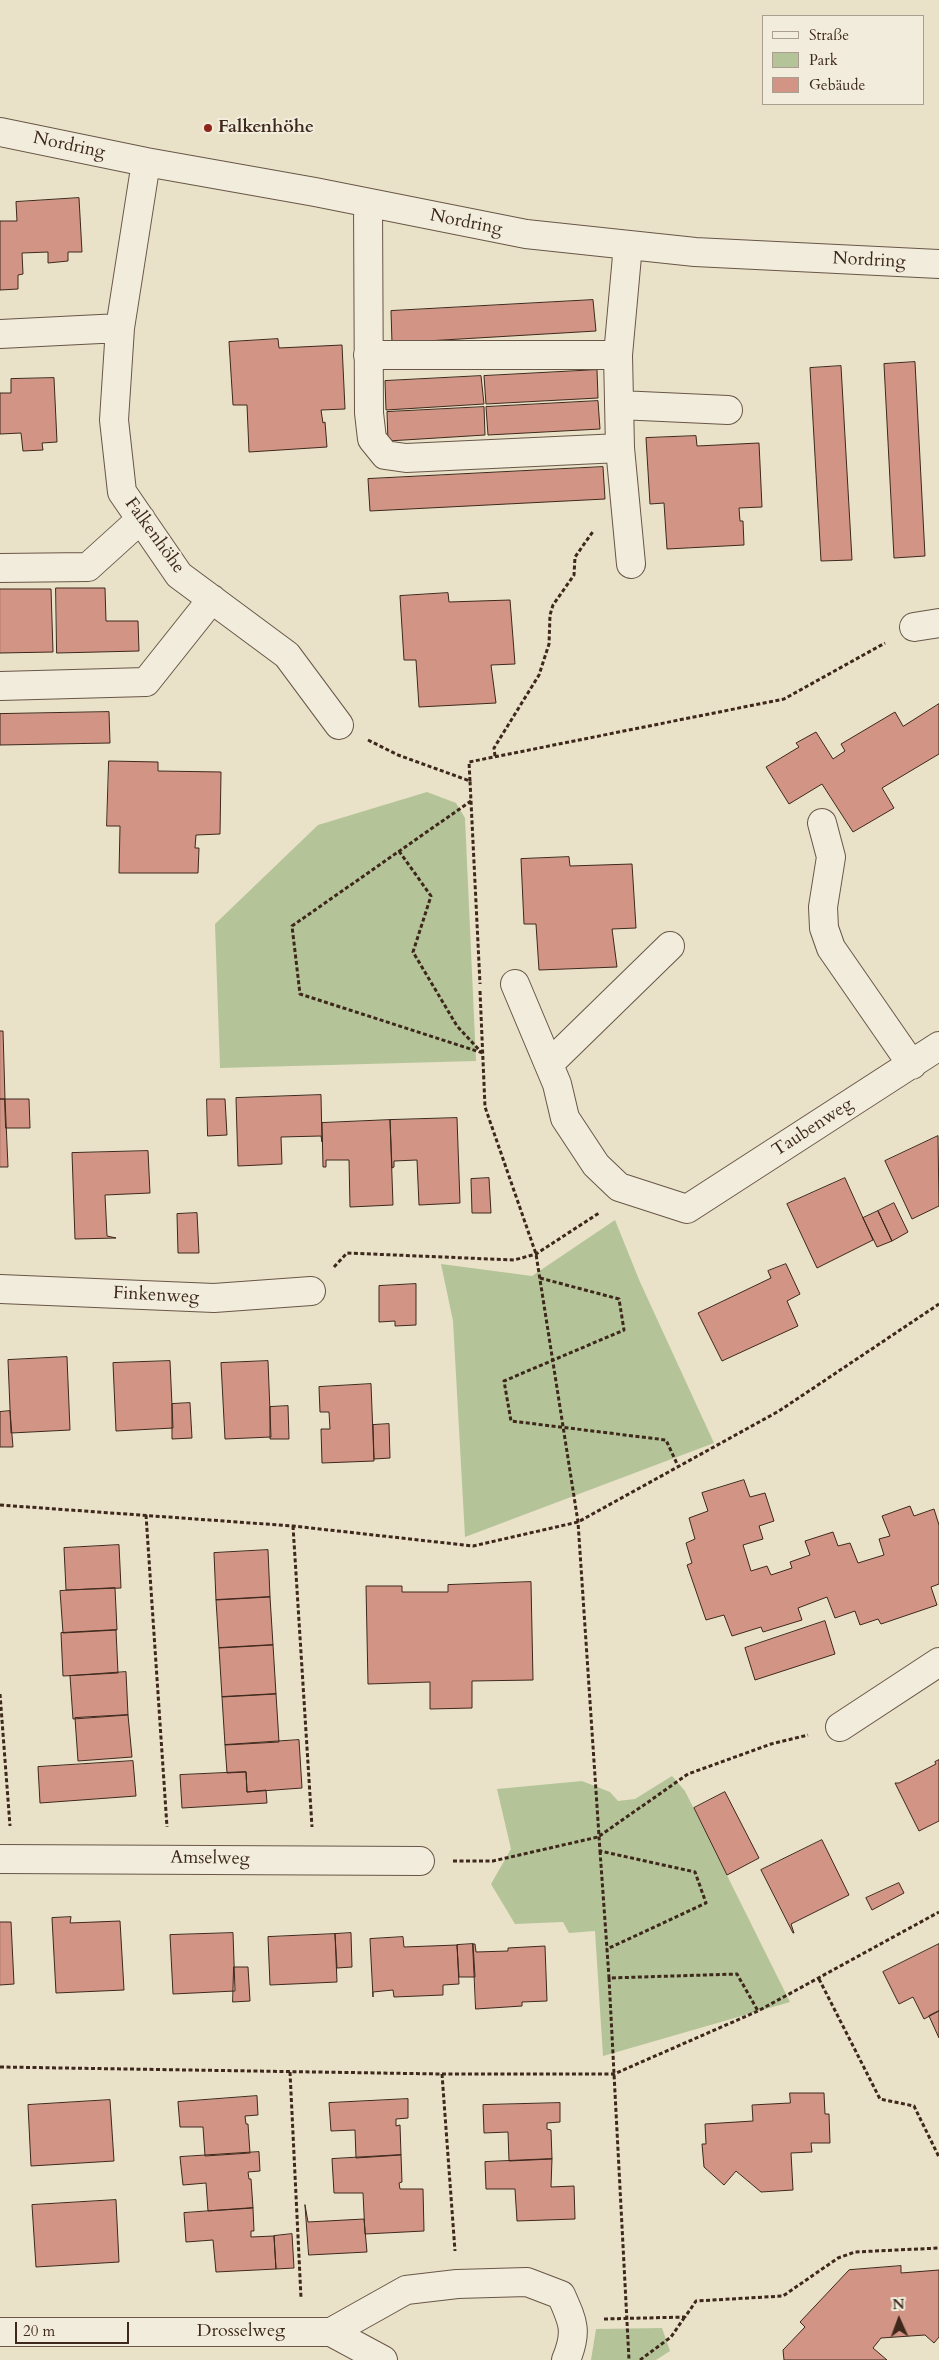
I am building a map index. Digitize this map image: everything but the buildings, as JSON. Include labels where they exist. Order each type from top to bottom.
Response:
[{"type":"street","name":"Nordring","points":[[0,132],[146,162],[526,234],[695,252],[939,264]]},
{"type":"street","name":"Falkenhöhe","points":[[146,162],[120,328],[114,420],[122,492],[179,575],[287,655],[339,725]]},
{"type":"street","points":[[368,203],[369,413],[372,439],[385,454],[406,458],[620,448]]},
{"type":"street","points":[[628,245],[618,355],[620,448],[631,564]]},
{"type":"street","points":[[0,334],[120,328]]},
{"type":"street","points":[[368,354],[618,355]]},
{"type":"street","points":[[619,405],[728,410]]},
{"type":"street","points":[[0,568],[88,567],[141,519]]},
{"type":"street","points":[[0,686],[146,682],[212,599]]},
{"type":"street","points":[[822,823],[832,857],[823,907],[824,928],[831,948],[912,1065]]},
{"type":"street","points":[[516,984],[549,1064],[670,946]]},
{"type":"street","name":"Taubenweg","points":[[549,1064],[557,1084],[565,1118],[596,1166],[619,1187],[686,1209],[939,1046]]},
{"type":"street","name":"Finkenweg","points":[[0,1289],[214,1298],[312,1291]]},
{"type":"street","points":[[840,1726],[939,1662]]},
{"type":"street","name":"Amselweg","points":[[6,1859],[169,1858],[420,1861]]},
{"type":"street","name":"Drosselweg","points":[[0,2332],[331,2332],[406,2290],[457,2284],[527,2282],[561,2295],[573,2321],[572,2343],[566,2360]]},
{"type":"street","points":[[331,2332],[383,2360]]},
{"type":"path","points":[[495,756],[494,748],[539,675],[550,644],[550,615],[553,605],[574,575],[575,557],[625,487]]},
{"type":"path","points":[[629,2360],[609,1978],[578,1522],[536,1254],[485,1107],[469,762],[784,699],[927,625]]},
{"type":"path","points":[[339,725],[398,755],[470,781]]},
{"type":"path","points":[[471,800],[292,926],[300,994],[483,1053]]},
{"type":"path","points":[[399,851],[430,896],[413,952],[457,1026],[483,1053]]},
{"type":"path","points":[[312,1291],[347,1253],[514,1260],[536,1254],[602,1212]]},
{"type":"path","points":[[540,1278],[619,1300],[624,1330],[504,1381],[511,1421],[666,1440],[678,1466]]},
{"type":"path","points":[[0,1505],[292,1526],[473,1546],[578,1522],[779,1411],[939,1304]]},
{"type":"path","points":[[146,1515],[169,1858]]},
{"type":"path","points":[[292,1526],[314,1861]]},
{"type":"path","points":[[0,1694],[6,1859]]},
{"type":"path","points":[[420,1861],[493,1861],[598,1837],[688,1774],[771,1744],[840,1726]]},
{"type":"path","points":[[600,1851],[694,1872],[706,1903],[607,1949]]},
{"type":"path","points":[[0,2067],[442,2074],[614,2074],[758,2011],[939,1912]]},
{"type":"path","points":[[609,1978],[737,1974],[758,2011]]},
{"type":"path","points":[[819,1978],[880,2098],[914,2106],[939,2157]]},
{"type":"path","points":[[290,2072],[303,2333]]},
{"type":"path","points":[[442,2074],[457,2284]]},
{"type":"path","points":[[640,2360],[671,2337],[696,2300],[783,2296],[838,2258],[855,2252],[939,2248]]},
{"type":"path","points":[[573,2321],[684,2317]]},
{"type":"green space","points":[[427,792],[456,803],[465,818],[476,1061],[220,1068],[215,924],[318,825]]},
{"type":"green space","points":[[615,1220],[640,1282],[714,1443],[465,1537],[453,1321],[441,1264],[532,1276]]},
{"type":"green space","points":[[672,1776],[685,1791],[790,2002],[603,2056],[595,1931],[569,1933],[563,1922],[515,1924],[491,1884],[511,1849],[497,1789],[582,1781],[610,1792],[618,1801],[635,1799]]},
{"type":"green space","points":[[662,2328],[670,2351],[656,2360],[591,2360],[596,2329]]},
{"type":"place","name":"Falkenhöhe","points":[[208,128]]}]
